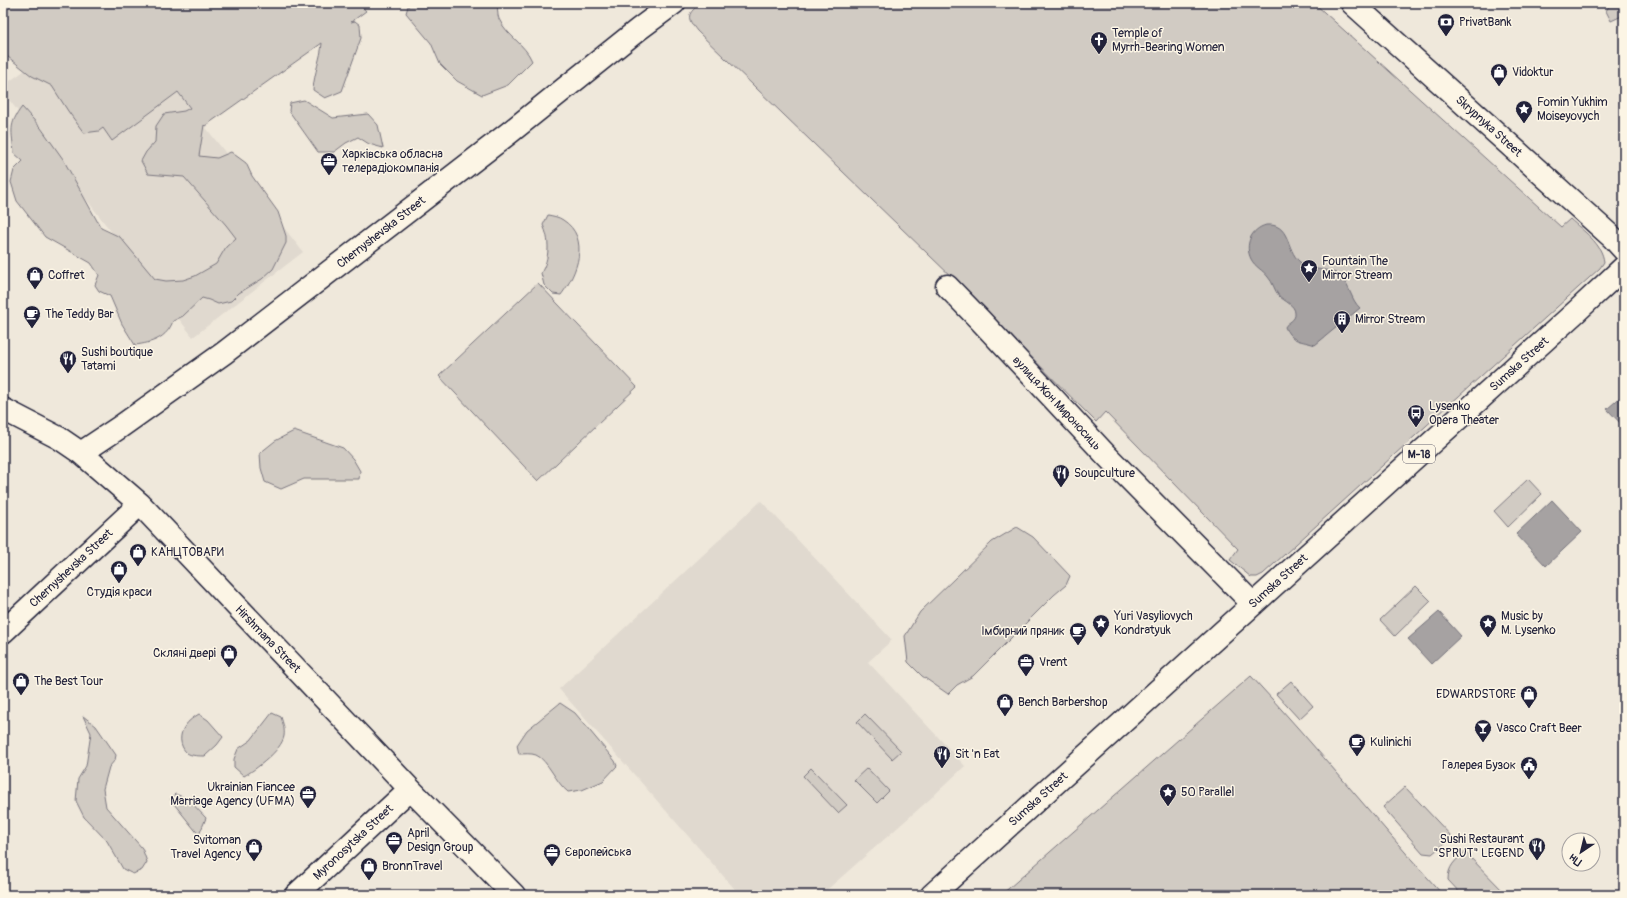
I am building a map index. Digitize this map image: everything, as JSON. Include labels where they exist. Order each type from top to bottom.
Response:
[{"type":"street","name":"Skrypnyka Street","points":[[1352,3],[1613,238],[1624,250]]},
{"type":"street","name":"Chernyshevska Street","points":[[80,452],[120,427],[224,353],[503,138],[660,7]]},
{"type":"street","name":"Sumska Street","points":[[932,895],[1624,267]]},
{"type":"street","name":"вулиця Жон Мироносиць","points":[[947,286],[1106,455],[1253,604]]},
{"type":"street","name":"Hirshmana Street","points":[[3,409],[59,438],[80,452],[140,504],[410,789],[514,895]]},
{"type":"street","name":"Chernyshevska Street","points":[[3,632],[140,504]]},
{"type":"street","name":"Myronosytska Street","points":[[296,895],[410,789]]},
{"type":"shaded area","points":[[3,3],[359,3],[366,11],[351,22],[355,21],[360,25],[361,38],[342,91],[325,98],[313,90],[322,43],[205,126],[204,125],[199,156],[217,158],[231,152],[246,163],[252,176],[278,212],[286,236],[286,243],[273,269],[262,279],[239,293],[231,301],[218,304],[202,298],[183,316],[173,321],[163,336],[147,343],[135,345],[122,324],[110,296],[99,291],[95,285],[99,275],[91,263],[45,237],[17,201],[11,182],[14,170],[23,161],[14,153],[12,128],[22,107],[41,128],[63,159],[101,228],[120,237],[155,279],[166,281],[183,280],[195,276],[216,264],[226,247],[236,238],[184,177],[148,174],[141,161],[146,152],[155,142],[156,126],[164,114],[184,111],[190,108],[178,92],[112,141],[103,128],[99,131],[84,133],[52,86],[32,76],[3,53]]},
{"type":"shaded area","points":[[409,3],[497,3],[498,17],[502,25],[525,50],[532,61],[508,85],[482,95],[457,81],[440,64],[431,43],[406,13]]},
{"type":"shaded area","points":[[701,3],[1314,3],[1561,227],[1570,219],[1586,233],[1600,249],[1604,262],[1600,268],[1263,574],[1257,577],[1251,577],[1230,560],[1238,549],[1105,412],[1096,422],[957,282],[697,31],[691,22],[690,16],[693,10]]},
{"type":"shaded area","points":[[1611,3],[1624,3],[1624,15],[1611,21],[1606,11]]},
{"type":"shaded area","points":[[49,53],[178,92],[303,252],[193,337],[3,92],[3,86]]},
{"type":"shaded area","points":[[304,100],[333,118],[368,114],[378,125],[383,148],[369,144],[358,137],[346,143],[334,152],[318,152],[289,111],[290,103]]},
{"type":"shaded area","points":[[548,215],[561,219],[572,228],[577,236],[579,246],[576,267],[561,295],[553,294],[544,285],[541,273],[546,261],[548,249],[547,237],[543,225]]},
{"type":"shaded area","name":"Fountain The Mirror Stream","points":[[1266,225],[1274,225],[1284,232],[1295,257],[1305,266],[1331,271],[1341,277],[1354,301],[1360,308],[1315,345],[1297,340],[1288,332],[1285,327],[1293,320],[1295,310],[1279,296],[1270,279],[1251,259],[1248,248],[1250,238],[1256,230]]},
{"type":"shaded area","points":[[538,283],[637,387],[538,481],[439,376]]},
{"type":"shaded area","points":[[1624,394],[1624,427],[1607,409]]},
{"type":"shaded area","points":[[294,431],[343,448],[353,459],[360,471],[359,479],[304,479],[281,489],[265,482],[261,468],[260,453],[275,441]]},
{"type":"shaded area","points":[[1528,479],[1542,494],[1508,527],[1494,511]]},
{"type":"shaded area","points":[[1552,500],[1582,532],[1546,566],[1516,534]]},
{"type":"shaded area","points":[[761,501],[892,640],[868,662],[965,766],[930,799],[821,895],[740,895],[559,689]]},
{"type":"shaded area","points":[[1017,527],[1033,537],[1070,576],[1066,585],[1054,595],[973,676],[957,685],[948,694],[922,676],[908,662],[905,636],[920,612],[992,542]]},
{"type":"shaded area","points":[[1416,586],[1431,601],[1395,636],[1380,620]]},
{"type":"shaded area","points":[[1439,612],[1461,636],[1431,664],[1408,639]]},
{"type":"shaded area","points":[[1251,676],[1300,730],[1443,895],[1001,895]]},
{"type":"shaded area","points":[[1291,681],[1313,706],[1299,719],[1276,694]]},
{"type":"shaded area","points":[[560,703],[575,713],[615,761],[617,766],[603,781],[582,790],[568,792],[540,758],[532,754],[519,754],[517,745],[527,730]]},
{"type":"shaded area","points":[[272,713],[281,717],[284,731],[282,741],[267,759],[244,776],[234,767],[234,759],[238,749],[251,740]]},
{"type":"shaded area","points":[[199,714],[208,720],[223,737],[205,756],[187,753],[182,747],[181,743],[181,736],[186,724]]},
{"type":"shaded area","points":[[865,714],[901,751],[892,759],[857,722]]},
{"type":"shaded area","points":[[83,716],[96,726],[116,755],[115,760],[109,767],[103,789],[106,807],[142,848],[147,862],[142,870],[133,874],[123,869],[107,841],[84,817],[76,801],[78,779],[86,766],[91,733]]},
{"type":"shaded area","points":[[811,768],[847,805],[838,813],[803,776]]},
{"type":"shaded area","points":[[867,768],[889,791],[877,803],[854,780]]},
{"type":"shaded area","points":[[1405,787],[1452,837],[1432,854],[1423,853],[1383,807]]},
{"type":"shaded area","points":[[175,794],[188,799],[206,818],[199,835],[170,799]]},
{"type":"shaded area","points":[[1465,852],[1507,895],[1462,895],[1448,880],[1448,875],[1453,864]]},
{"type":"place","name":"PrivatBank","points":[[1446,37]]},
{"type":"place","name":"Temple of Myrrh-Bearing Women","points":[[1099,55]]},
{"type":"place","name":"Vidoktur","points":[[1499,87]]},
{"type":"place","name":"Fomin Yukhim Moiseyovych","points":[[1524,124]]},
{"type":"place","name":"Харківська обласна телерадіокомпанія","points":[[329,176]]},
{"type":"place","name":"Fountain The Mirror Stream","points":[[1309,283]]},
{"type":"place","name":"Coffret","points":[[35,290]]},
{"type":"place","name":"The Teddy Bar","points":[[32,329]]},
{"type":"place","name":"Mirror Stream","points":[[1342,334]]},
{"type":"place","name":"Sushi boutique Tatami","points":[[68,374]]},
{"type":"place","name":"Lysenko Opera Theater","points":[[1416,428]]},
{"type":"place","name":"Soupculture","points":[[1061,488]]},
{"type":"place","name":"КАНЦТОВАРИ","points":[[138,567]]},
{"type":"place","name":"Студія краси","points":[[119,584]]},
{"type":"place","name":"Yuri Vasyliovych Kondratyuk","points":[[1101,638]]},
{"type":"place","name":"Music by M. Lysenko","points":[[1488,638]]},
{"type":"place","name":"Імбирний пряник","points":[[1078,646]]},
{"type":"place","name":"Скляні двері","points":[[229,668]]},
{"type":"place","name":"Vrent","points":[[1026,677]]},
{"type":"place","name":"The Best Tour","points":[[21,696]]},
{"type":"place","name":"EDWARDSTORE","points":[[1529,709]]},
{"type":"place","name":"Bench Barbershop","points":[[1005,717]]},
{"type":"place","name":"Vasco Craft Beer","points":[[1483,743]]},
{"type":"place","name":"Kulinichi","points":[[1357,757]]},
{"type":"place","name":"Sit 'n Eat","points":[[942,769]]},
{"type":"place","name":"Галерея Бузок","points":[[1529,780]]},
{"type":"place","name":"50 Parallel","points":[[1168,807]]},
{"type":"place","name":"Ukrainian Fiancee Marriage Agency (UFMA)","points":[[308,809]]},
{"type":"place","name":"April Design Group","points":[[394,855]]},
{"type":"place","name":"Sushi Restaurant \"SPRUT\" LEGEND","points":[[1537,861]]},
{"type":"place","name":"Svitoman Travel Agency","points":[[254,862]]},
{"type":"place","name":"Європейська","points":[[552,867]]},
{"type":"place","name":"BronnTravel","points":[[369,881]]}]
